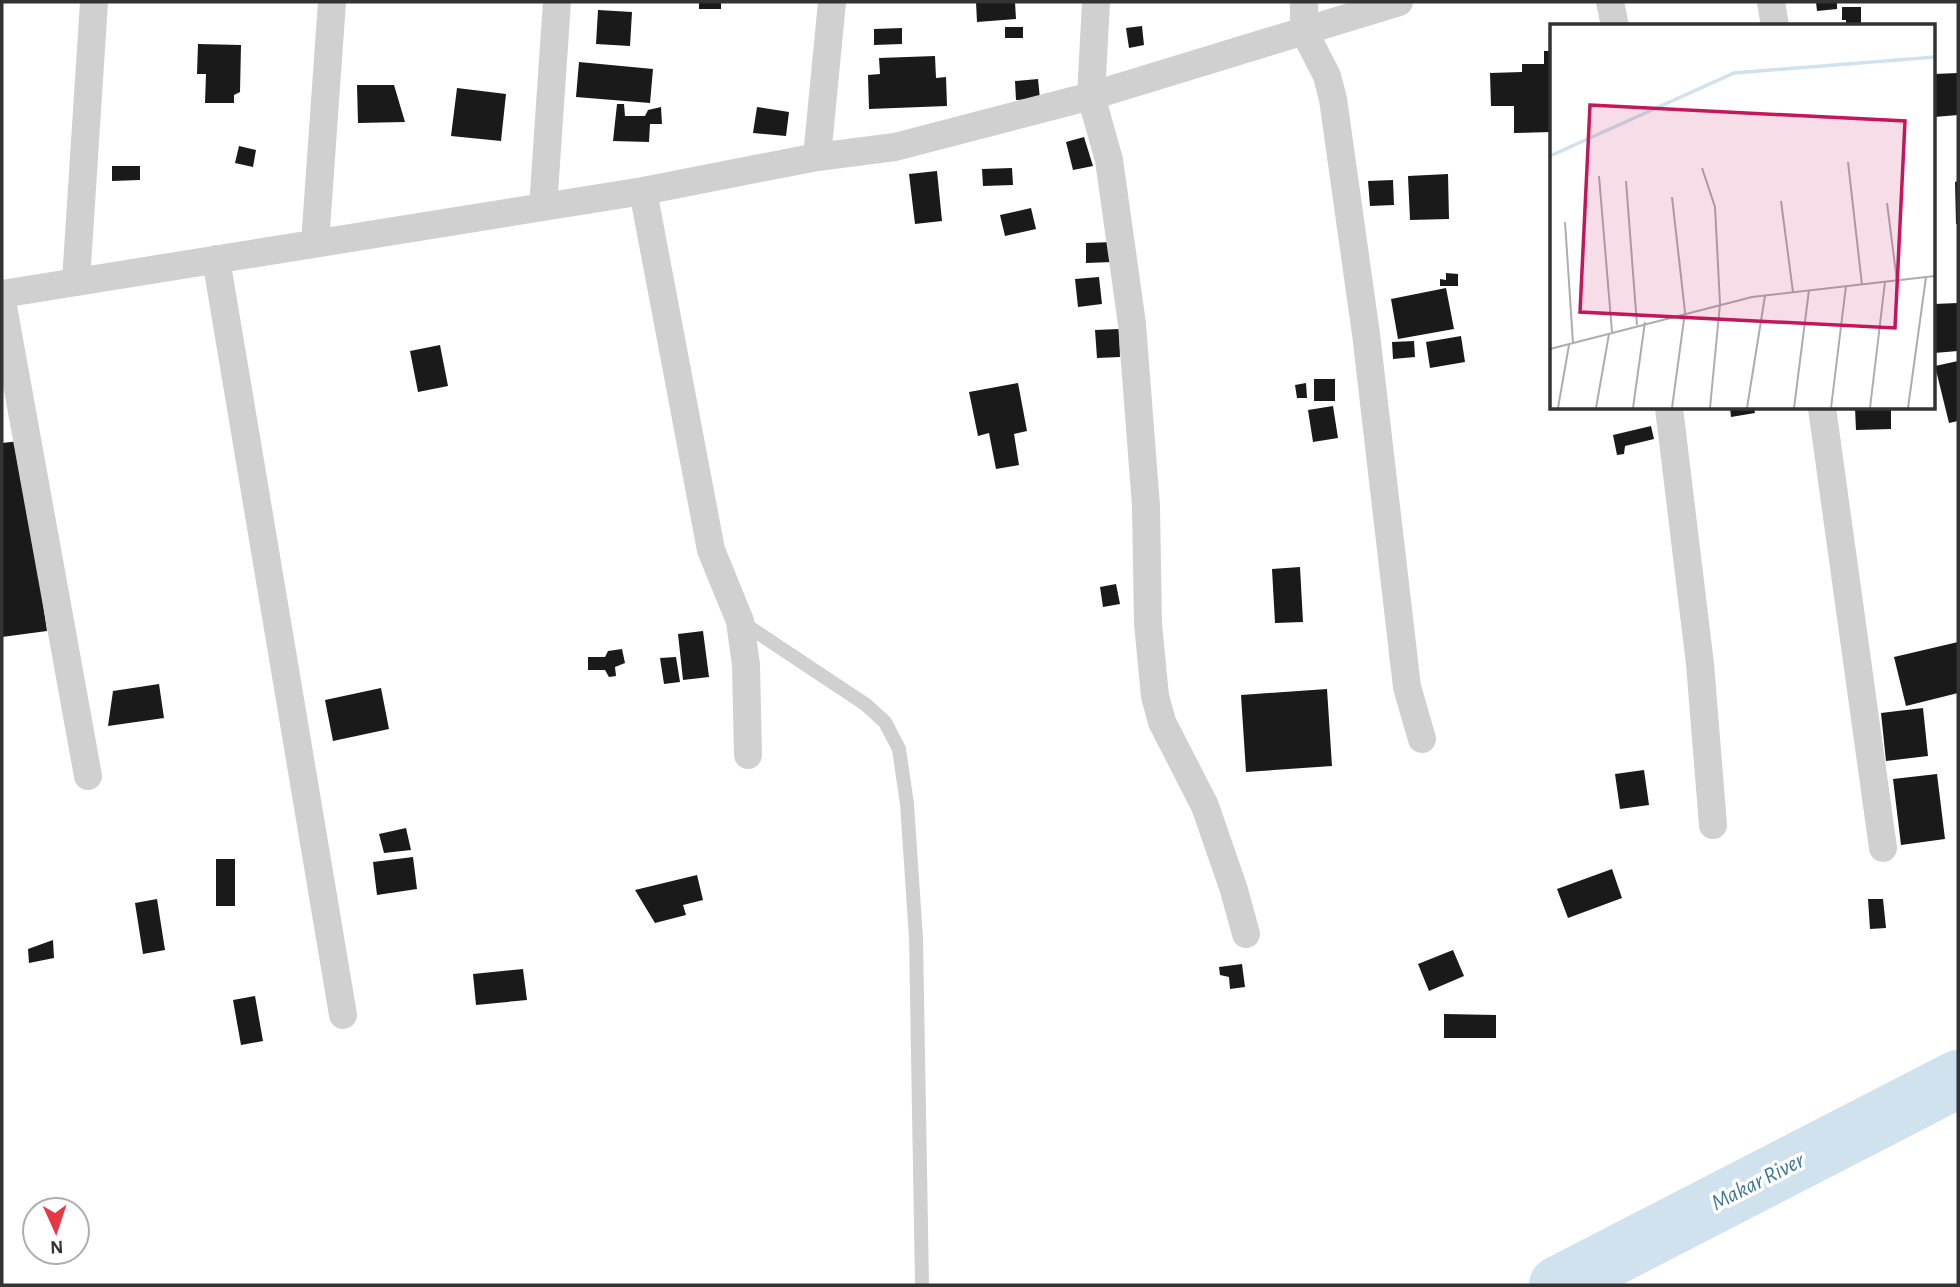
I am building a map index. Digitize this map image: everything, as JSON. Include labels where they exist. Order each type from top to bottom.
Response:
[{"type":"street","points":[[76,281],[94,2]]},
{"type":"street","points":[[314,243],[332,2]]},
{"type":"street","points":[[543,207],[557,2]]},
{"type":"street","points":[[817,158],[832,2]]},
{"type":"street","points":[[1096,2],[1091,96],[1109,160],[1132,324],[1146,493],[1148,624],[1155,696],[1162,722],[1205,806],[1246,934]]},
{"type":"street","points":[[1304,2],[1304,31],[1327,76],[1333,99],[1366,334],[1407,687],[1422,739]]},
{"type":"street","points":[[2,294],[643,191],[817,158],[895,147],[1091,96],[1399,2]]},
{"type":"street","points":[[1610,2],[1615,24]]},
{"type":"street","points":[[1772,2],[1775,24]]},
{"type":"street","points":[[643,191],[711,550],[740,621],[746,664],[748,755]]},
{"type":"street","points":[[216,259],[343,1015]]},
{"type":"street","points":[[2,301],[88,776]]},
{"type":"street","points":[[1669,410],[1700,664],[1713,825]]},
{"type":"street","points":[[1822,410],[1883,848]]},
{"type":"lane","points":[[740,621],[865,704],[885,722],[898,749],[907,804],[916,937],[922,1285]]},
{"type":"building","points":[[699,2],[721,2],[721,9],[699,9]]},
{"type":"building","points":[[976,2],[1015,2],[1016,19],[977,22]]},
{"type":"building","points":[[1816,2],[1837,2],[1837,9],[1817,11]]},
{"type":"building","points":[[1842,7],[1861,7],[1861,24],[1846,24],[1846,20],[1842,20]]},
{"type":"building","points":[[598,10],[632,12],[630,46],[596,44]]},
{"type":"building","points":[[1142,26],[1144,45],[1129,48],[1126,28]]},
{"type":"building","points":[[1005,27],[1023,27],[1023,38],[1005,38]]},
{"type":"building","points":[[902,28],[902,44],[874,45],[874,29]]},
{"type":"building","points":[[198,44],[241,45],[240,92],[234,95],[234,103],[205,103],[206,74],[197,74]]},
{"type":"building","points":[[1544,51],[1550,51],[1550,132],[1514,133],[1514,106],[1491,106],[1490,73],[1522,72],[1522,64],[1544,64]]},
{"type":"building","points":[[935,56],[936,78],[946,77],[947,106],[869,109],[868,75],[880,74],[879,58]]},
{"type":"building","points":[[579,62],[653,69],[650,103],[576,97]]},
{"type":"building","points":[[1958,73],[1958,115],[1936,117],[1936,74]]},
{"type":"building","points":[[1038,79],[1040,99],[1016,100],[1015,81]]},
{"type":"building","points":[[357,85],[394,85],[405,122],[358,123]]},
{"type":"building","points":[[457,88],[506,94],[501,141],[451,136]]},
{"type":"building","points":[[617,104],[624,104],[625,116],[645,116],[648,110],[661,107],[662,124],[650,124],[649,142],[613,141]]},
{"type":"building","points":[[757,107],[789,112],[786,136],[753,133]]},
{"type":"building","points":[[1084,137],[1093,166],[1073,170],[1066,142]]},
{"type":"building","points":[[239,146],[256,150],[253,167],[235,163]]},
{"type":"building","points":[[112,166],[140,166],[140,180],[112,181]]},
{"type":"building","points":[[1012,168],[1013,185],[983,186],[982,169]]},
{"type":"building","points":[[937,171],[942,221],[915,224],[909,174]]},
{"type":"building","points":[[1448,174],[1449,219],[1410,220],[1408,176]]},
{"type":"building","points":[[1393,180],[1394,205],[1370,206],[1368,181]]},
{"type":"building","points":[[1958,181],[1958,224],[1956,224],[1955,182]]},
{"type":"building","points":[[1031,208],[1036,229],[1005,236],[1000,215]]},
{"type":"building","points":[[1113,242],[1113,262],[1086,263],[1086,243]]},
{"type":"building","points":[[1446,273],[1458,274],[1458,286],[1440,286],[1440,279],[1446,280]]},
{"type":"building","points":[[1099,277],[1102,304],[1078,307],[1075,279]]},
{"type":"building","points":[[1446,288],[1454,329],[1398,339],[1391,299]]},
{"type":"building","points":[[1958,303],[1958,351],[1936,353],[1936,304]]},
{"type":"building","points":[[1119,329],[1120,357],[1097,358],[1095,330]]},
{"type":"building","points":[[1461,336],[1465,362],[1430,368],[1426,342]]},
{"type":"building","points":[[1414,341],[1415,357],[1393,359],[1392,342]]},
{"type":"building","points":[[440,345],[448,386],[418,392],[410,351]]},
{"type":"building","points":[[1958,361],[1958,421],[1949,423],[1936,366]]},
{"type":"building","points":[[1314,379],[1335,379],[1335,401],[1314,401]]},
{"type":"building","points":[[1018,383],[1027,431],[1014,434],[1019,465],[996,469],[989,433],[978,436],[969,392]]},
{"type":"building","points":[[1306,383],[1307,398],[1297,398],[1295,385]]},
{"type":"building","points":[[1333,406],[1338,438],[1313,442],[1308,410]]},
{"type":"building","points":[[1730,410],[1754,410],[1755,413],[1731,417]]},
{"type":"building","points":[[1855,410],[1891,410],[1891,429],[1856,430]]},
{"type":"building","points":[[1651,426],[1654,439],[1625,446],[1624,454],[1617,455],[1613,435]]},
{"type":"building","points":[[20,441],[47,631],[2,637],[2,443]]},
{"type":"building","points":[[1300,567],[1303,622],[1275,623],[1272,569]]},
{"type":"building","points":[[1116,584],[1120,604],[1103,607],[1100,587]]},
{"type":"building","points":[[703,631],[709,677],[683,680],[678,634]]},
{"type":"building","points":[[1958,642],[1958,693],[1906,706],[1894,657]]},
{"type":"building","points":[[622,649],[625,663],[615,667],[616,676],[609,677],[605,670],[588,670],[588,657],[605,657],[608,651]]},
{"type":"building","points":[[676,657],[680,682],[664,684],[660,658]]},
{"type":"building","points":[[159,684],[164,718],[108,726],[113,691]]},
{"type":"building","points":[[381,688],[389,729],[333,741],[325,700]]},
{"type":"building","points":[[1327,689],[1332,766],[1246,772],[1241,695]]},
{"type":"building","points":[[1923,708],[1928,756],[1886,761],[1881,713]]},
{"type":"building","points":[[1644,770],[1649,805],[1620,809],[1615,774]]},
{"type":"building","points":[[1937,774],[1945,839],[1901,845],[1893,779]]},
{"type":"building","points":[[406,828],[411,850],[384,853],[379,834]]},
{"type":"building","points":[[413,857],[417,889],[377,895],[373,862]]},
{"type":"building","points":[[216,859],[235,859],[235,906],[216,906]]},
{"type":"building","points":[[1612,869],[1622,898],[1568,918],[1557,889]]},
{"type":"building","points":[[697,875],[703,900],[683,905],[686,915],[655,923],[635,890]]},
{"type":"building","points":[[157,899],[165,950],[143,954],[135,903]]},
{"type":"building","points":[[1868,899],[1883,899],[1886,928],[1870,929]]},
{"type":"building","points":[[53,940],[54,958],[29,963],[28,949]]},
{"type":"building","points":[[1453,950],[1464,976],[1429,991],[1418,964]]},
{"type":"building","points":[[1242,964],[1245,987],[1230,989],[1229,977],[1220,975],[1219,967]]},
{"type":"building","points":[[523,969],[527,1000],[476,1005],[473,974]]},
{"type":"building","points":[[255,996],[263,1041],[241,1045],[233,1000]]},
{"type":"building","points":[[1444,1014],[1496,1015],[1496,1038],[1444,1038]]},
{"type":"waterway","name":"Makar River","points":[[1558,1285],[1958,1079]]}]
